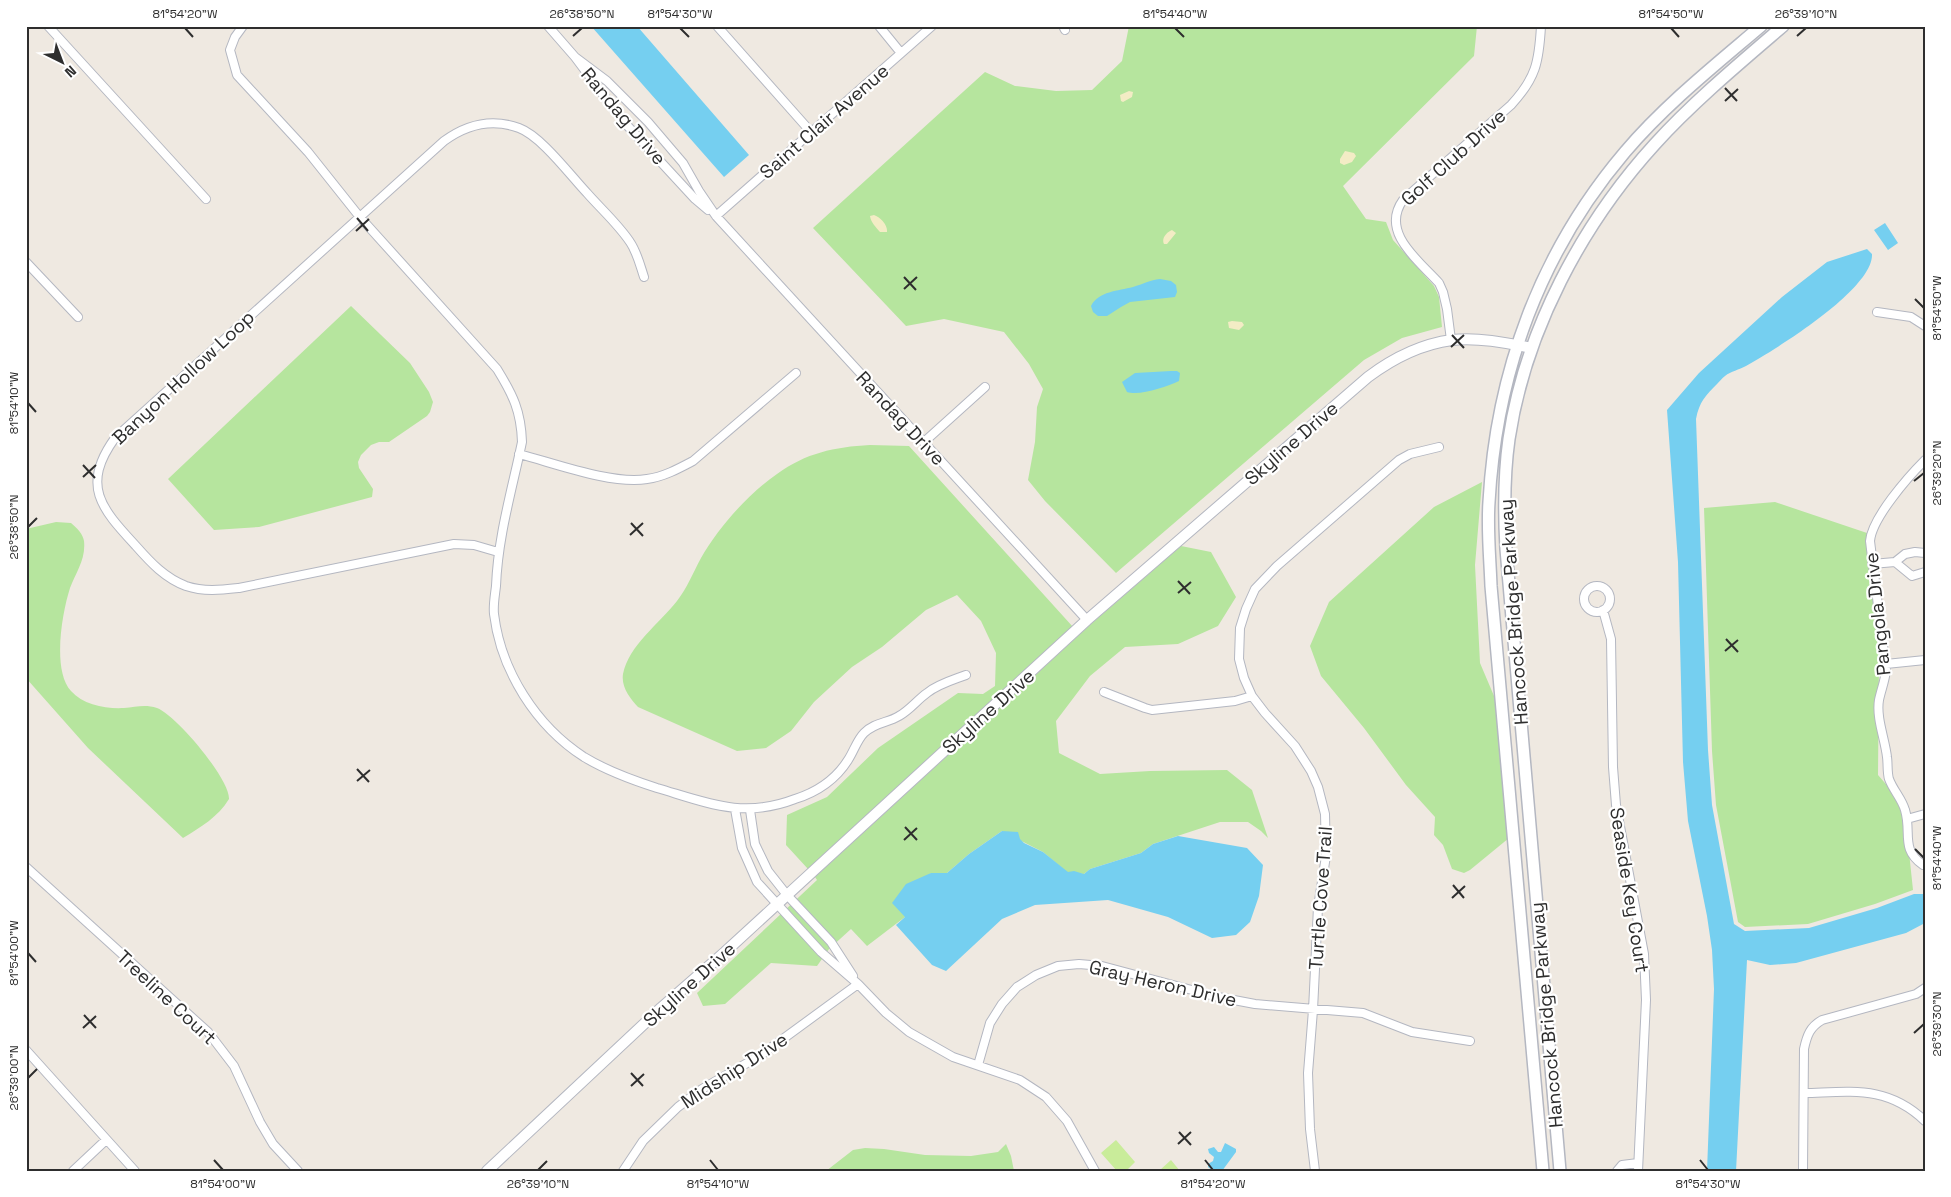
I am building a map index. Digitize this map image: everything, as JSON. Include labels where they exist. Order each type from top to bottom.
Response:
[{"type":"main road","name":"Hancock Bridge Parkway","points":[[1543,1171],[1491,586],[1488,526],[1492,460],[1497,426],[1508,372],[1517,345],[1551,263],[1593,194],[1624,153],[1665,110],[1761,26]]},
{"type":"main road","name":"Hancock Bridge Parkway","points":[[1560,1171],[1510,606],[1505,524],[1509,440],[1516,401],[1532,348],[1554,295],[1576,253],[1608,201],[1628,175],[1675,124],[1783,26]]},
{"type":"street","points":[[48,26],[206,199]]},
{"type":"street","points":[[243,26],[234,37],[230,50],[236,75],[308,152],[359,216],[497,369],[509,388],[518,408],[522,442],[498,552],[494,612],[507,663],[522,692],[547,726],[575,751],[609,771],[702,802],[750,810],[784,803],[818,789],[839,772],[850,758],[859,739],[868,729],[880,722],[902,714],[936,687],[966,675]]},
{"type":"street","name":"Randag Drive","points":[[548,26],[575,57],[623,121],[695,199],[716,216],[1087,620]]},
{"type":"street","points":[[718,26],[811,132]]},
{"type":"street","points":[[878,26],[901,53]]},
{"type":"street","name":"Saint Clair Avenue","points":[[716,216],[932,26]]},
{"type":"street","name":"Golf Club Drive","points":[[1451,340],[1443,292],[1439,283],[1398,235],[1394,221],[1397,208],[1403,200],[1511,105],[1525,90],[1534,73],[1540,26]]},
{"type":"street","name":"Randag Drive","points":[[575,57],[606,82],[648,122],[683,163],[716,216]]},
{"type":"street","name":"Banyon Hollow Loop","points":[[498,552],[474,545],[454,544],[239,588],[212,591],[187,586],[155,568],[112,521],[104,509],[98,492],[98,473],[101,460],[115,438],[359,216],[458,130],[473,125],[505,124],[521,129],[540,142],[622,232],[636,252],[644,277]]},
{"type":"street","points":[[26,262],[78,318]]},
{"type":"street","points":[[1877,312],[1911,317],[1925,326]]},
{"type":"street","name":"Skyline Drive","points":[[487,1171],[661,1008],[778,904],[1087,620],[1368,377],[1383,366],[1404,355],[1451,340],[1517,345],[1532,348]]},
{"type":"street","points":[[519,454],[608,478],[626,480],[647,479],[674,471],[693,461],[796,373]]},
{"type":"street","points":[[924,442],[985,387]]},
{"type":"street","name":"Turtle Cove Trail","points":[[1315,1171],[1310,1129],[1308,1073],[1318,907],[1326,856],[1325,814],[1318,787],[1303,757],[1252,696],[1242,670],[1239,639],[1242,618],[1255,589],[1277,566],[1399,460],[1410,454],[1439,447]]},
{"type":"street","name":"Pangola Drive","points":[[1923,865],[1914,858],[1909,850],[1905,809],[1890,780],[1879,710],[1879,700],[1885,681],[1886,664],[1872,564],[1870,532],[1882,512],[1925,460]]},
{"type":"street","points":[[1872,564],[1895,562],[1905,554],[1925,553]]},
{"type":"street","points":[[1895,562],[1912,576],[1925,572]]},
{"type":"street","name":"Seaside Key Court","points":[[1604,610],[1611,639],[1613,767],[1616,805],[1644,954],[1646,1000],[1638,1167]]},
{"type":"street","points":[[1886,664],[1925,660]]},
{"type":"street","points":[[1104,692],[1152,710],[1235,701],[1252,696]]},
{"type":"street","points":[[736,809],[745,856],[757,882],[821,952],[909,1032],[953,1056],[1020,1080],[1046,1097],[1067,1121],[1095,1171]]},
{"type":"street","points":[[750,810],[755,844],[768,871],[787,895],[831,942],[858,984]]},
{"type":"street","points":[[1907,819],[1925,814]]},
{"type":"street","points":[[745,856],[759,851]]},
{"type":"street","name":"Treeline Court","points":[[26,867],[208,1032],[240,1076],[260,1122],[273,1144],[298,1171]]},
{"type":"street","name":"Gray Heron Drive","points":[[978,1065],[990,1023],[1002,1004],[1017,987],[1036,975],[1058,966],[1079,964],[1102,966],[1218,997],[1255,1004],[1363,1013],[1412,1032],[1470,1041]]},
{"type":"street","name":"Midship Drive","points":[[623,1171],[643,1141],[678,1107],[702,1089],[761,1055],[858,984]]},
{"type":"street","points":[[1803,1171],[1804,1049],[1807,1034],[1813,1025],[1822,1020],[1916,994],[1925,988]]},
{"type":"street","points":[[26,1050],[135,1171]]},
{"type":"street","points":[[1804,1093],[1866,1092],[1889,1097],[1905,1105],[1925,1121]]},
{"type":"street","points":[[72,1171],[106,1140]]},
{"type":"street","points":[[1617,1171],[1622,1165],[1638,1167]]},
{"type":"green space","points":[[1129,26],[1477,26],[1474,56],[1343,186],[1366,219],[1386,222],[1393,240],[1434,286],[1439,297],[1442,327],[1402,338],[1364,360],[1116,573],[1045,501],[1028,480],[1035,442],[1037,407],[1043,389],[1029,364],[1004,332],[944,319],[906,326],[813,228],[985,72],[1015,86],[1056,91],[1092,90],[1122,61]]},
{"type":"green space","points":[[351,306],[410,363],[429,392],[433,402],[430,412],[389,442],[379,442],[371,445],[361,455],[358,462],[359,468],[373,489],[372,497],[259,527],[214,530],[168,479]]},
{"type":"green space","points":[[870,445],[909,446],[1073,627],[808,869],[786,845],[787,815],[827,797],[878,748],[958,693],[983,694],[995,686],[996,653],[981,621],[957,595],[926,610],[882,647],[852,667],[814,702],[791,731],[766,748],[737,751],[638,707],[625,688],[623,674],[626,663],[638,644],[681,596],[701,558],[716,535],[734,512],[755,491],[788,467],[810,456],[844,447]]},
{"type":"green space","points":[[1482,482],[1475,565],[1480,663],[1497,703],[1509,838],[1464,873],[1452,869],[1443,845],[1434,835],[1435,817],[1406,785],[1364,728],[1321,676],[1310,646],[1329,602],[1434,507]]},
{"type":"green space","points":[[1775,502],[1867,533],[1879,660],[1878,775],[1904,805],[1913,890],[1875,904],[1808,924],[1745,927],[1738,922],[1716,805],[1712,751],[1704,508]]},
{"type":"green space","points":[[56,522],[71,523],[79,531],[84,541],[84,554],[70,588],[62,626],[60,656],[65,682],[76,696],[88,703],[102,707],[117,708],[148,706],[166,713],[212,763],[227,790],[229,799],[220,811],[203,826],[183,838],[88,748],[26,678],[26,529]]},
{"type":"green space","points":[[1181,546],[1211,552],[1236,597],[1218,626],[1178,644],[1125,647],[1090,676],[1056,721],[1059,753],[1100,774],[1227,770],[1252,790],[1268,838],[1248,822],[1220,822],[1153,844],[1141,853],[1090,869],[1084,874],[1068,873],[1043,852],[1002,831],[969,854],[947,873],[931,873],[905,917],[867,946],[851,929],[829,949],[817,966],[771,963],[725,1004],[703,1006],[697,993],[817,880],[815,877],[1091,624]]},
{"type":"green space","points":[[1116,1140],[1135,1162],[1126,1171],[1117,1171],[1101,1153]]},
{"type":"green space","points":[[1006,1144],[1014,1171],[826,1171],[853,1150],[865,1148],[925,1155],[971,1156],[998,1152]]},
{"type":"green space","points":[[1171,1160],[1180,1171],[1160,1170]]},
{"type":"sand","points":[[1129,91],[1133,92],[1132,97],[1123,102],[1121,101],[1120,95]]},
{"type":"sand","points":[[1345,151],[1354,153],[1356,156],[1352,162],[1344,165],[1340,163],[1340,159]]},
{"type":"sand","points":[[874,215],[883,222],[887,232],[880,232],[874,225],[870,216]]},
{"type":"sand","points":[[1172,230],[1176,233],[1167,244],[1164,244],[1165,236]]},
{"type":"sand","points":[[1228,322],[1242,322],[1244,325],[1239,330],[1229,328]]},
{"type":"water","points":[[591,26],[637,26],[749,155],[724,177]]},
{"type":"water","points":[[1885,223],[1898,243],[1888,250],[1874,230]]},
{"type":"water","points":[[1867,249],[1872,254],[1868,268],[1857,284],[1841,301],[1778,347],[1724,377],[1704,399],[1697,413],[1708,750],[1712,805],[1734,924],[1745,931],[1809,928],[1877,908],[1914,894],[1925,894],[1925,923],[1906,933],[1796,963],[1770,965],[1747,960],[1736,1171],[1707,1171],[1714,989],[1712,950],[1688,821],[1683,762],[1678,562],[1667,410],[1699,373],[1782,297],[1827,262]]},
{"type":"water","points":[[1160,279],[1171,281],[1176,285],[1177,292],[1175,297],[1130,302],[1107,316],[1098,316],[1093,312],[1091,306],[1094,301],[1104,294]]},
{"type":"water","points":[[1177,371],[1180,373],[1179,381],[1139,393],[1127,392],[1122,382],[1135,373]]},
{"type":"water","points":[[1002,831],[1018,832],[1020,839],[1024,843],[1043,852],[1068,872],[1074,871],[1084,874],[1090,869],[1141,853],[1153,844],[1178,836],[1247,848],[1263,865],[1259,896],[1250,922],[1236,935],[1212,938],[1168,917],[1108,900],[1035,905],[1002,919],[946,971],[932,965],[896,925],[905,917],[892,903],[906,884],[931,873],[947,873],[969,854]]},
{"type":"water","points":[[1225,1143],[1236,1149],[1236,1152],[1222,1171],[1213,1171],[1208,1167],[1208,1164],[1213,1161],[1214,1157],[1209,1153],[1208,1149],[1214,1147],[1218,1152],[1221,1152]]}]
